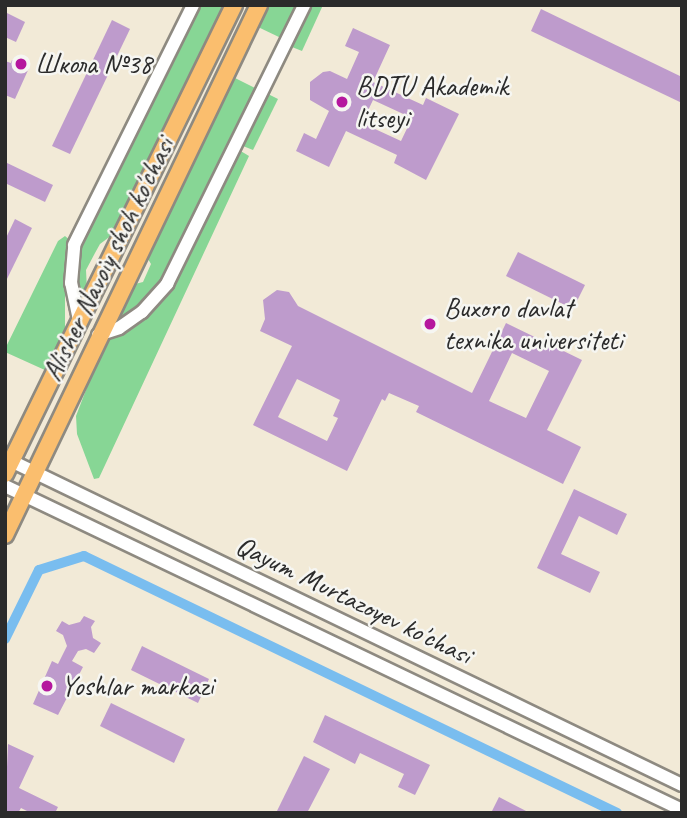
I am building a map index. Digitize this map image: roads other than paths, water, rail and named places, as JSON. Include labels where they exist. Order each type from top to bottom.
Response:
[{"type":"main road","name":"Alisher Navoiy shoh ko'chasi","points":[[7,464],[234,5]]},
{"type":"main road","name":"Alisher Navoiy shoh ko'chasi","points":[[5,536],[259,5]]},
{"type":"street","points":[[79,320],[71,283],[74,245],[193,5]]},
{"type":"street","points":[[99,335],[119,328],[142,312],[167,284],[304,5]]},
{"type":"street","name":"Qayum Murtazoyev ko'chasi","points":[[7,464],[35,472],[682,786]]},
{"type":"street","name":"Qayum Murtazoyev ko'chasi","points":[[5,486],[679,808]]},
{"type":"street","points":[[644,791],[653,772]]},
{"type":"street","points":[[679,808],[682,794]]},
{"type":"waterway","points":[[5,639],[39,570],[84,556],[617,813]]},
{"type":"place","name":"Школа №38","points":[[21,64]]},
{"type":"place","name":"BDTU Akademik litseyi","points":[[342,102]]},
{"type":"place","name":"Buxoro davlat texnika universiteti","points":[[430,324]]},
{"type":"place","name":"Yoshlar markazi","points":[[47,686]]}]
